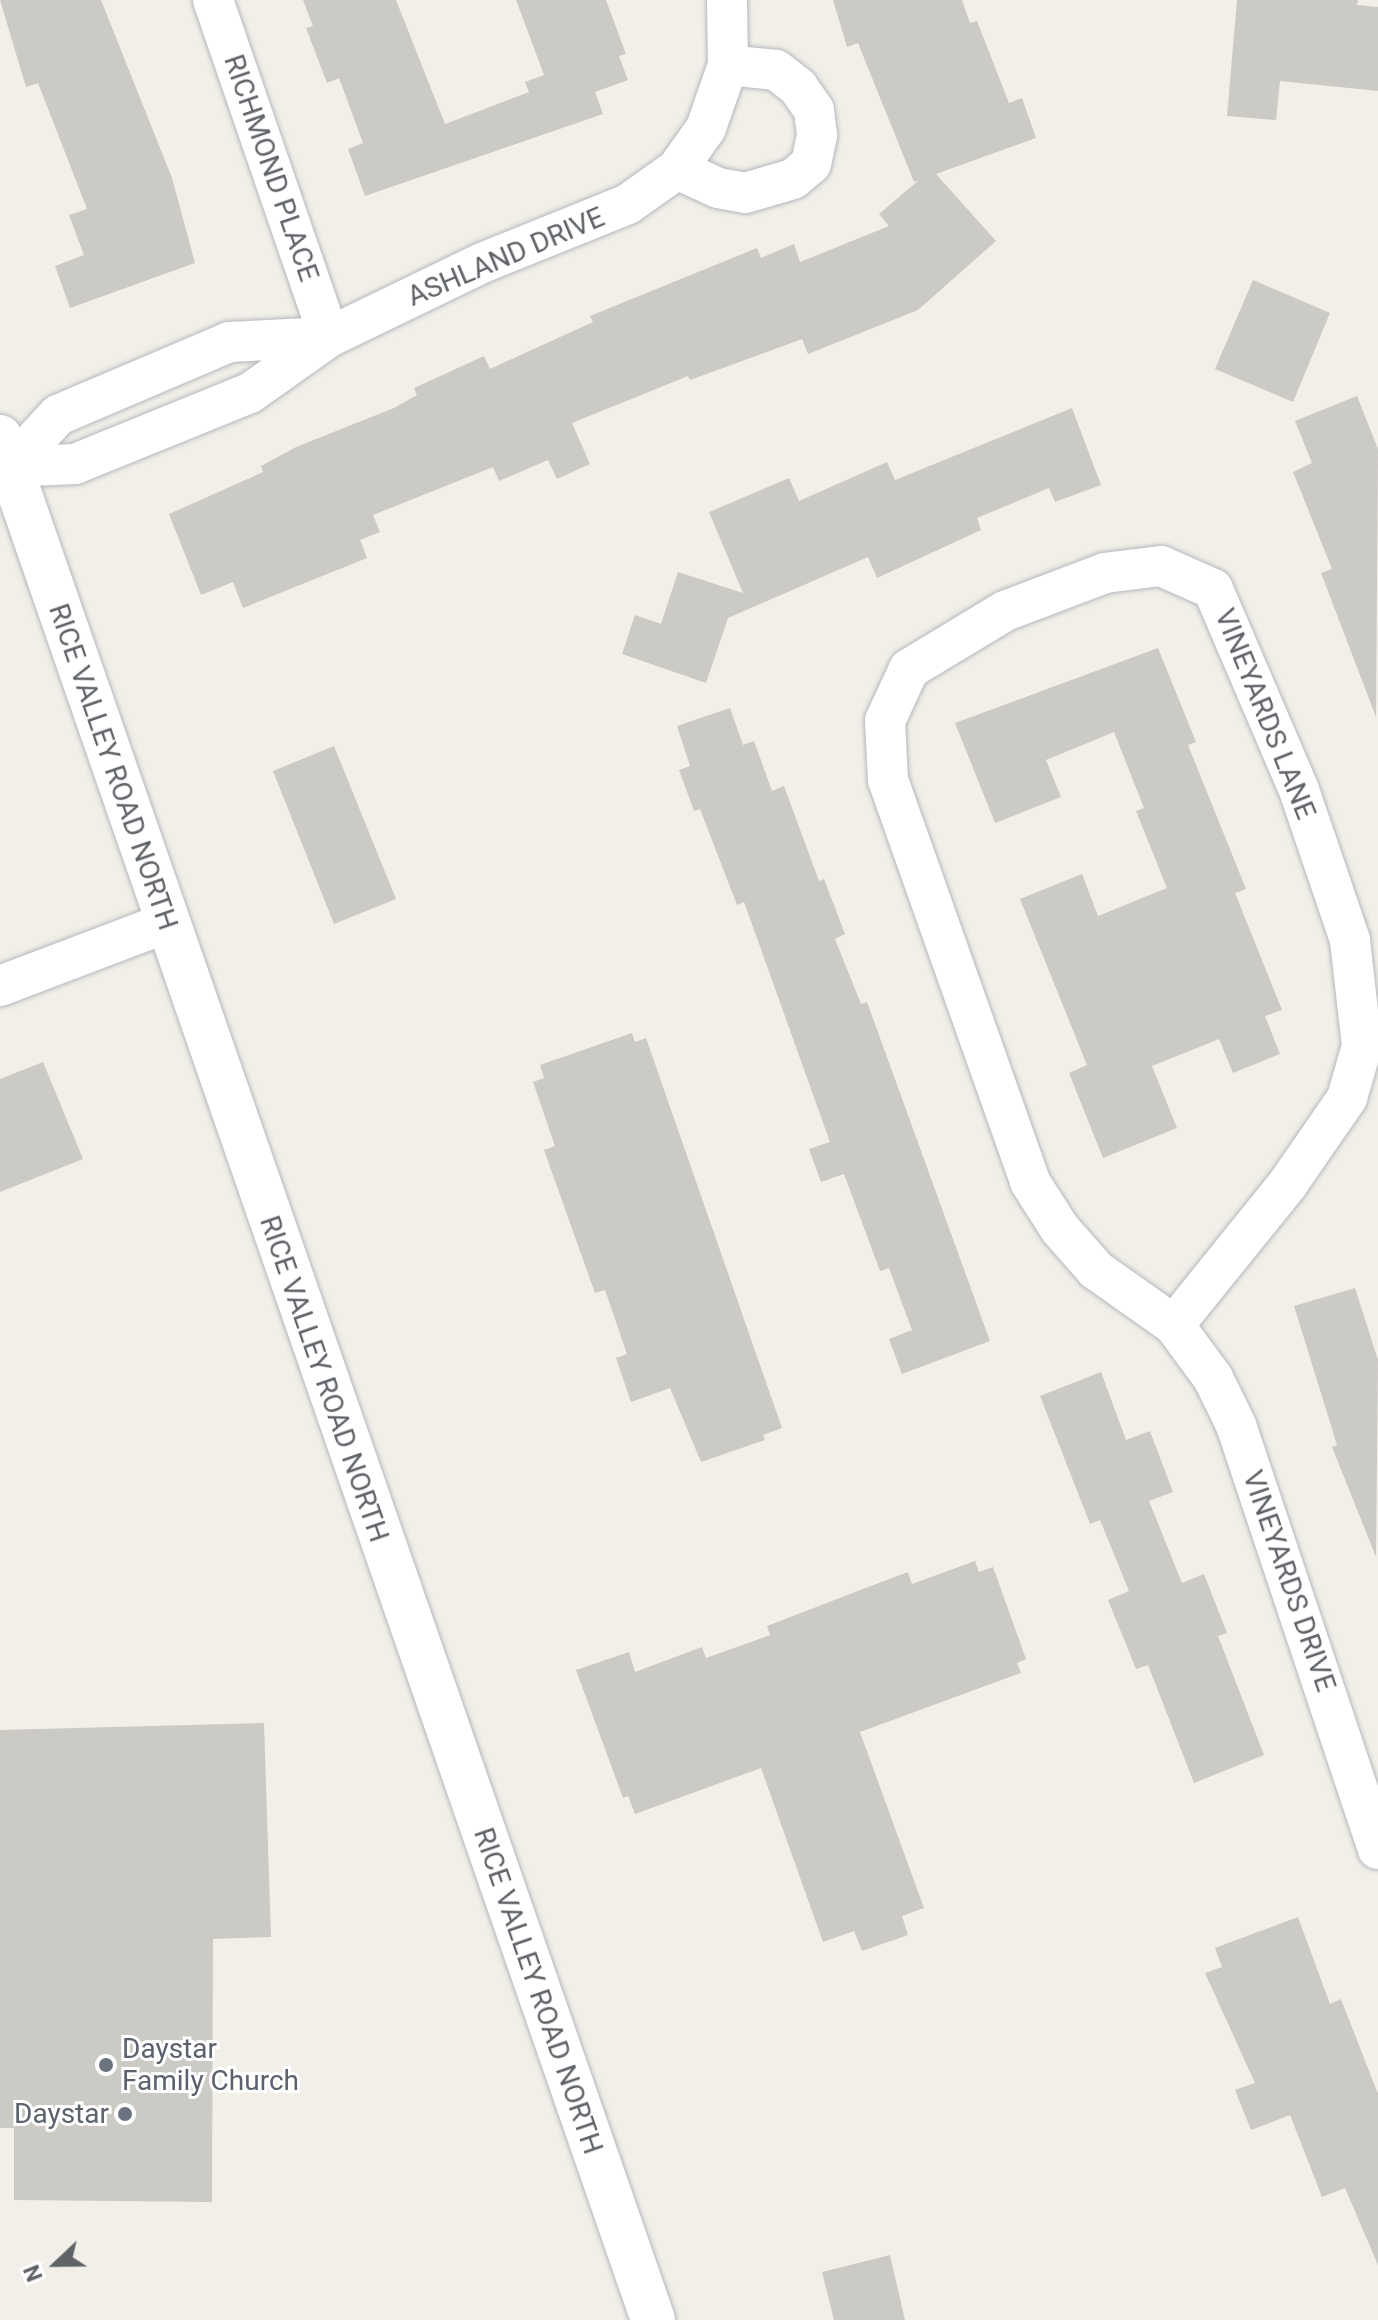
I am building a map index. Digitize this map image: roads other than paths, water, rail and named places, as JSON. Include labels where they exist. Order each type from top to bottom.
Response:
[{"type":"street","name":"RICHMOND PLACE","points":[[213,0],[329,337]]},
{"type":"street","name":"ASHLAND DRIVE","points":[[5,452],[75,464],[250,393],[329,337],[482,263],[617,209],[677,169],[706,128],[728,65],[727,0]]},
{"type":"street","points":[[677,169],[718,188],[745,193],[781,185],[811,164],[817,135],[814,110],[798,87],[776,70],[728,65]]},
{"type":"street","name":"ASHLAND DRIVE","points":[[5,452],[58,415],[229,342],[329,337]]},
{"type":"street","name":"RICE VALLEY ROAD NORTH","points":[[5,452],[653,2320]]},
{"type":"street","name":"VINEYARDS LANE","points":[[1161,566],[1213,589],[1299,790],[1350,940],[1362,1046],[1347,1098],[1287,1185],[1174,1325],[1096,1270],[1060,1229],[1030,1182],[888,780],[885,721],[909,669],[1005,611],[1105,573],[1161,566]]},
{"type":"street","points":[[0,986],[166,923]]},
{"type":"street","name":"VINEYARDS DRIVE","points":[[1174,1325],[1213,1378],[1236,1425],[1378,1849]]},
{"type":"place","name":"Daystar Family Church","points":[[106,2065]]},
{"type":"place","name":"Daystar","points":[[125,2114]]}]
